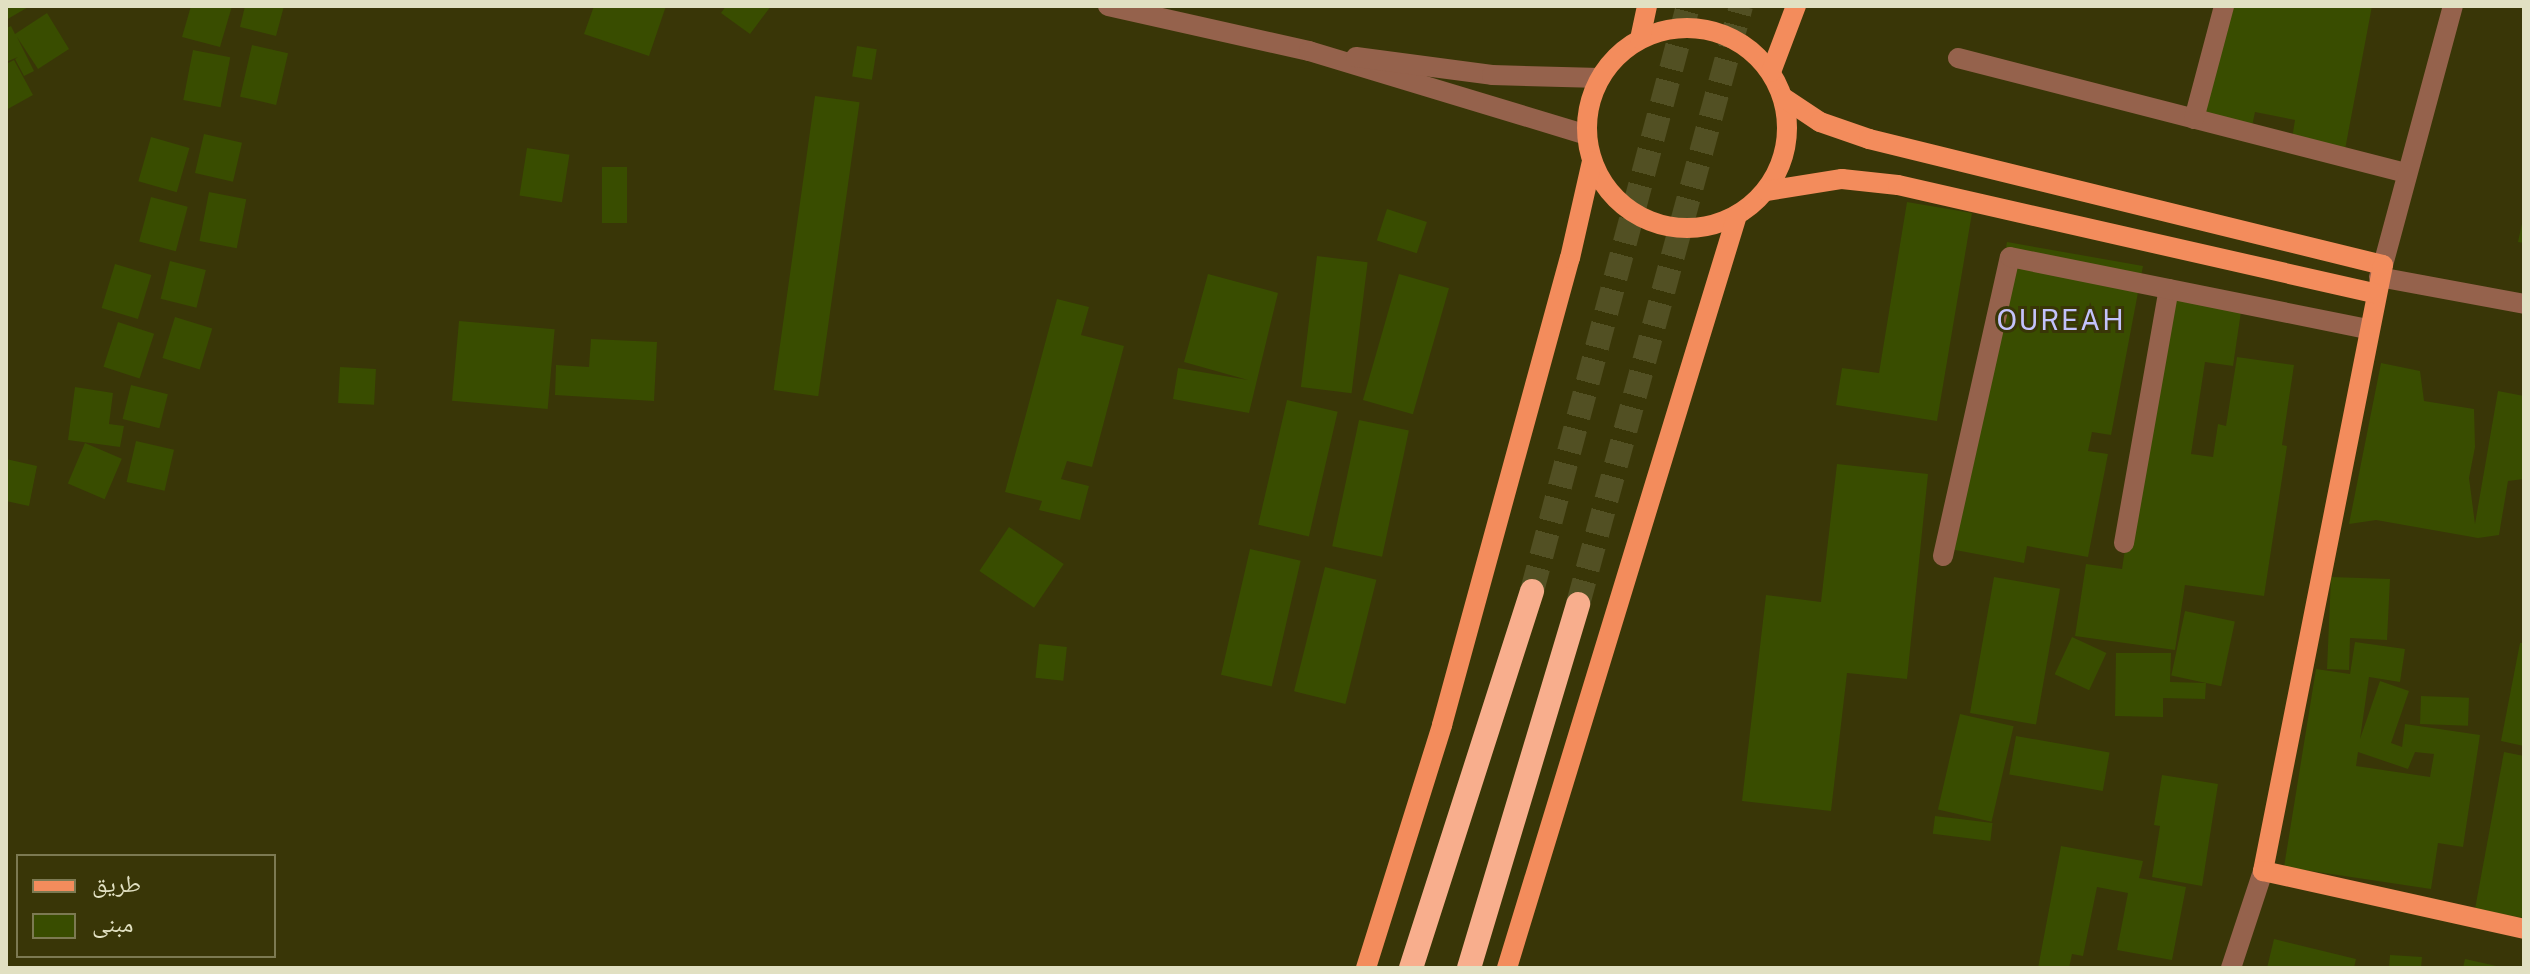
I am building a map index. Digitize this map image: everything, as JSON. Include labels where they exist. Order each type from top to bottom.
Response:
[{"type":"highway","points":[[1411,968],[1532,591]]},
{"type":"highway","points":[[1469,968],[1578,604]]},
{"type":"main road","points":[[1640,39],[1647,6]]},
{"type":"main road","points":[[1771,72],[1796,6]]},
{"type":"main road","points":[[1698,28],[1726,35],[1752,50],[1771,72],[1784,98],[1786,142],[1782,163],[1766,191],[1737,215],[1713,225],[1689,228],[1664,226],[1640,217],[1620,202],[1603,183],[1592,161],[1587,135],[1592,96],[1600,78],[1617,56],[1640,39],[1668,29],[1698,28]]},
{"type":"main road","points":[[1784,98],[1820,122],[1869,139],[2379,279]]},
{"type":"main road","points":[[1366,968],[1442,725],[1570,258],[1592,161]]},
{"type":"main road","points":[[1766,191],[1810,182],[1883,182],[2379,279]]},
{"type":"main road","points":[[1507,968],[1737,215]]},
{"type":"main road","points":[[2379,279],[2263,871],[2524,929]]},
{"type":"street","points":[[1108,6],[1309,51],[1587,135]]},
{"type":"street","points":[[2194,119],[2224,6]]},
{"type":"street","points":[[2453,6],[2379,279],[2524,304]]},
{"type":"street","points":[[1309,51],[1492,75],[1600,78]]},
{"type":"street","points":[[1958,58],[2406,173]]},
{"type":"street","points":[[1943,556],[2010,257],[2368,329]]},
{"type":"street","points":[[2124,543],[2169,289]]},
{"type":"street","points":[[2231,968],[2263,871]]},
{"type":"building","points":[[6,6],[30,6],[6,20]]},
{"type":"building","points":[[191,6],[232,6],[220,47],[182,37]]},
{"type":"building","points":[[245,6],[284,6],[276,36],[240,27]]},
{"type":"building","points":[[594,6],[666,6],[649,56],[584,34]]},
{"type":"building","points":[[726,6],[771,6],[750,34],[721,13]]},
{"type":"building","points":[[2216,6],[2372,6],[2344,155],[2291,145],[2295,120],[2255,112],[2250,136],[2193,125]]},
{"type":"building","points":[[47,13],[69,49],[38,69],[17,37],[34,71],[24,76],[15,59],[18,57],[6,62],[6,28],[11,26],[15,34]]},
{"type":"building","points":[[252,45],[288,53],[276,105],[240,97]]},
{"type":"building","points":[[857,46],[877,49],[872,80],[852,77]]},
{"type":"building","points":[[193,50],[230,57],[221,107],[183,100]]},
{"type":"building","points":[[14,60],[33,95],[6,110],[6,64]]},
{"type":"building","points":[[815,96],[860,102],[818,396],[774,390]]},
{"type":"building","points":[[204,134],[242,143],[233,182],[195,173]]},
{"type":"building","points":[[151,137],[189,148],[177,192],[138,181]]},
{"type":"building","points":[[527,148],[569,155],[562,202],[519,195]]},
{"type":"building","points":[[602,167],[627,167],[627,223],[602,223]]},
{"type":"building","points":[[209,192],[246,199],[237,248],[199,241]]},
{"type":"building","points":[[151,197],[188,207],[176,251],[139,241]]},
{"type":"building","points":[[1907,202],[1972,213],[1937,421],[1836,405],[1842,368],[1879,373]]},
{"type":"building","points":[[1387,209],[1427,222],[1417,253],[1377,240]]},
{"type":"building","points":[[2524,219],[2524,243],[2518,242]]},
{"type":"building","points":[[2007,242],[2143,266],[2111,435],[2092,432],[2088,451],[2108,454],[2088,557],[2027,546],[2024,563],[1950,549]]},
{"type":"building","points":[[1317,256],[1368,262],[1352,393],[1301,387]]},
{"type":"building","points":[[170,261],[206,270],[196,308],[161,299]]},
{"type":"building","points":[[115,264],[151,275],[138,319],[102,308]]},
{"type":"building","points":[[1208,274],[1278,293],[1249,413],[1173,399],[1178,368],[1248,380],[1184,362]]},
{"type":"building","points":[[1399,274],[1449,288],[1413,414],[1363,400]]},
{"type":"building","points":[[2172,287],[2243,298],[2233,366],[2205,362],[2191,454],[2213,457],[2218,424],[2226,426],[2237,357],[2294,365],[2282,445],[2287,446],[2264,596],[2185,585],[2175,650],[2075,636],[2086,564],[2122,569],[2142,440]]},
{"type":"building","points":[[1057,299],[1089,307],[1081,335],[1124,346],[1092,467],[1067,461],[1061,479],[1089,486],[1080,520],[1039,510],[1042,501],[1005,492]]},
{"type":"building","points":[[175,317],[212,328],[200,370],[162,358]]},
{"type":"building","points":[[459,321],[555,329],[548,409],[452,401]]},
{"type":"building","points":[[118,322],[154,334],[140,378],[103,367]]},
{"type":"building","points":[[591,339],[657,342],[654,401],[555,395],[556,365],[589,367]]},
{"type":"building","points":[[2381,363],[2420,371],[2424,401],[2474,409],[2475,447],[2469,478],[2475,524],[2498,391],[2524,396],[2524,479],[2508,481],[2499,535],[2478,538],[2376,520],[2349,524]]},
{"type":"building","points":[[340,367],[376,369],[374,405],[338,403]]},
{"type":"building","points":[[131,385],[168,394],[159,428],[123,419]]},
{"type":"building","points":[[75,387],[113,393],[109,424],[124,426],[120,447],[68,440]]},
{"type":"building","points":[[1287,400],[1338,412],[1309,536],[1258,525]]},
{"type":"building","points":[[1359,420],[1409,431],[1382,557],[1332,546]]},
{"type":"building","points":[[136,441],[174,450],[165,491],[127,482]]},
{"type":"building","points":[[85,443],[122,459],[105,499],[68,484]]},
{"type":"building","points":[[6,459],[37,466],[29,506],[6,501]]},
{"type":"building","points":[[1837,464],[1928,474],[1907,679],[1847,673],[1831,811],[1742,801],[1766,595],[1821,602]]},
{"type":"building","points":[[1009,527],[1064,564],[1034,608],[979,571]]},
{"type":"building","points":[[1250,549],[1301,561],[1272,686],[1221,675]]},
{"type":"building","points":[[1325,567],[1376,580],[1345,704],[1294,691]]},
{"type":"building","points":[[1994,577],[2060,589],[2036,725],[1970,713]]},
{"type":"building","points":[[2331,577],[2390,579],[2387,640],[2350,638],[2349,670],[2327,669]]},
{"type":"building","points":[[2185,611],[2235,622],[2221,686],[2171,676]]},
{"type":"building","points":[[2072,637],[2106,653],[2089,690],[2055,674]]},
{"type":"building","points":[[2355,642],[2405,649],[2400,682],[2369,677],[2360,739],[2380,681],[2409,691],[2391,743],[2402,747],[2405,724],[2480,735],[2463,847],[2438,843],[2431,889],[2284,867],[2316,669],[2350,674]],"holes":[[[2358,752],[2408,769],[2415,752],[2434,754],[2430,777],[2356,766]]]},
{"type":"building","points":[[2520,643],[2524,643],[2524,746],[2501,741]]},
{"type":"building","points":[[1039,644],[1067,647],[1063,681],[1035,678]]},
{"type":"building","points":[[2116,653],[2171,653],[2170,682],[2206,683],[2205,699],[2163,698],[2163,717],[2115,716]]},
{"type":"building","points":[[2421,696],[2469,698],[2468,726],[2420,724]]},
{"type":"building","points":[[1960,714],[2014,726],[1992,822],[1938,809]]},
{"type":"building","points":[[2016,736],[2110,752],[2103,791],[2009,774]]},
{"type":"building","points":[[2504,752],[2524,756],[2524,918],[2475,909]]},
{"type":"building","points":[[2162,775],[2218,784],[2202,886],[2152,877],[2160,826],[2154,825]]},
{"type":"building","points":[[1935,816],[1993,823],[1990,841],[1933,834]]},
{"type":"building","points":[[2061,846],[2143,861],[2139,878],[2186,887],[2172,960],[2117,950],[2128,893],[2097,887],[2083,956],[2072,954],[2069,968],[2038,968]]},
{"type":"building","points":[[2274,939],[2356,959],[2354,968],[2267,968]]},
{"type":"building","points":[[2390,955],[2422,957],[2421,968],[2389,968]]},
{"type":"building","points":[[2465,959],[2501,967],[2501,968],[2463,968]]},
{"type":"tunnel","points":[[1532,591],[1688,6]]},
{"type":"tunnel","points":[[1578,604],[1741,6]]},
{"type":"district","name":"OUREAH","points":[[2061,320]]}]
